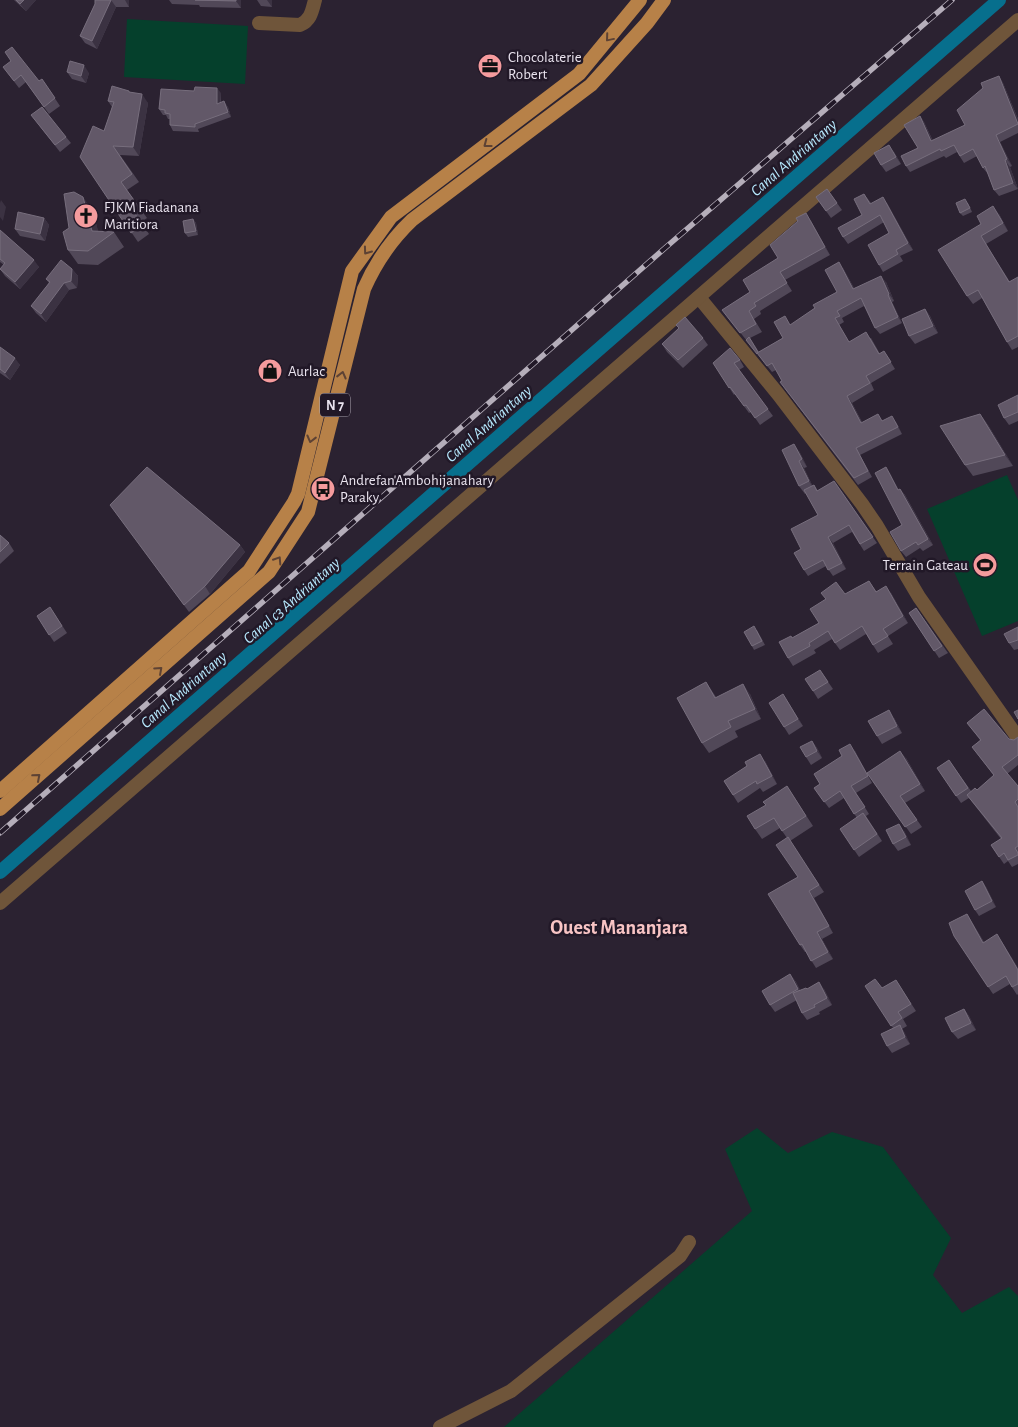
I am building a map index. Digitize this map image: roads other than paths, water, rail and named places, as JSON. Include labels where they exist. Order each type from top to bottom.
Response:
[{"type":"main road","name":"N 7","points":[[0,791],[250,571],[298,494],[352,270],[392,216],[579,74],[640,0]]},
{"type":"main road","name":"N 7","points":[[0,809],[269,572],[308,512],[364,289],[372,270],[412,220],[590,85],[647,23],[664,0]]},
{"type":"street","points":[[259,23],[303,23],[311,17],[315,0]]},
{"type":"street","points":[[0,903],[1018,20]]},
{"type":"street","points":[[698,298],[767,380],[862,504],[919,597],[1018,738]]},
{"type":"street","points":[[440,1427],[511,1391],[680,1256],[689,1242]]},
{"type":"waterway","name":"Canal c3 Andriantany","points":[[0,872],[999,0]]},
{"type":"waterway","name":"Canal c3 Andriantany","points":[[0,869],[509,428]]},
{"type":"railway","points":[[0,833],[665,248],[952,0]]},
{"type":"place","name":"Chocolaterie Robert","points":[[490,66]]},
{"type":"place","name":"FJKM Fiadanana Maritiora","points":[[86,216]]},
{"type":"place","name":"Aurlac","points":[[270,371]]},
{"type":"place","name":"Andrefan'Ambohijanahary Paraky","points":[[323,489]]},
{"type":"place","name":"Terrain Gateau","points":[[985,565]]},
{"type":"district","name":"Ouest Mananjara","points":[[619,927]]},
{"type":"water label","name":"Canal Andriantany","points":[[793,157]]},
{"type":"water label","name":"Canal Andriantany","points":[[488,423]]},
{"type":"water label","name":"Canal Andriantany","points":[[183,689]]}]
